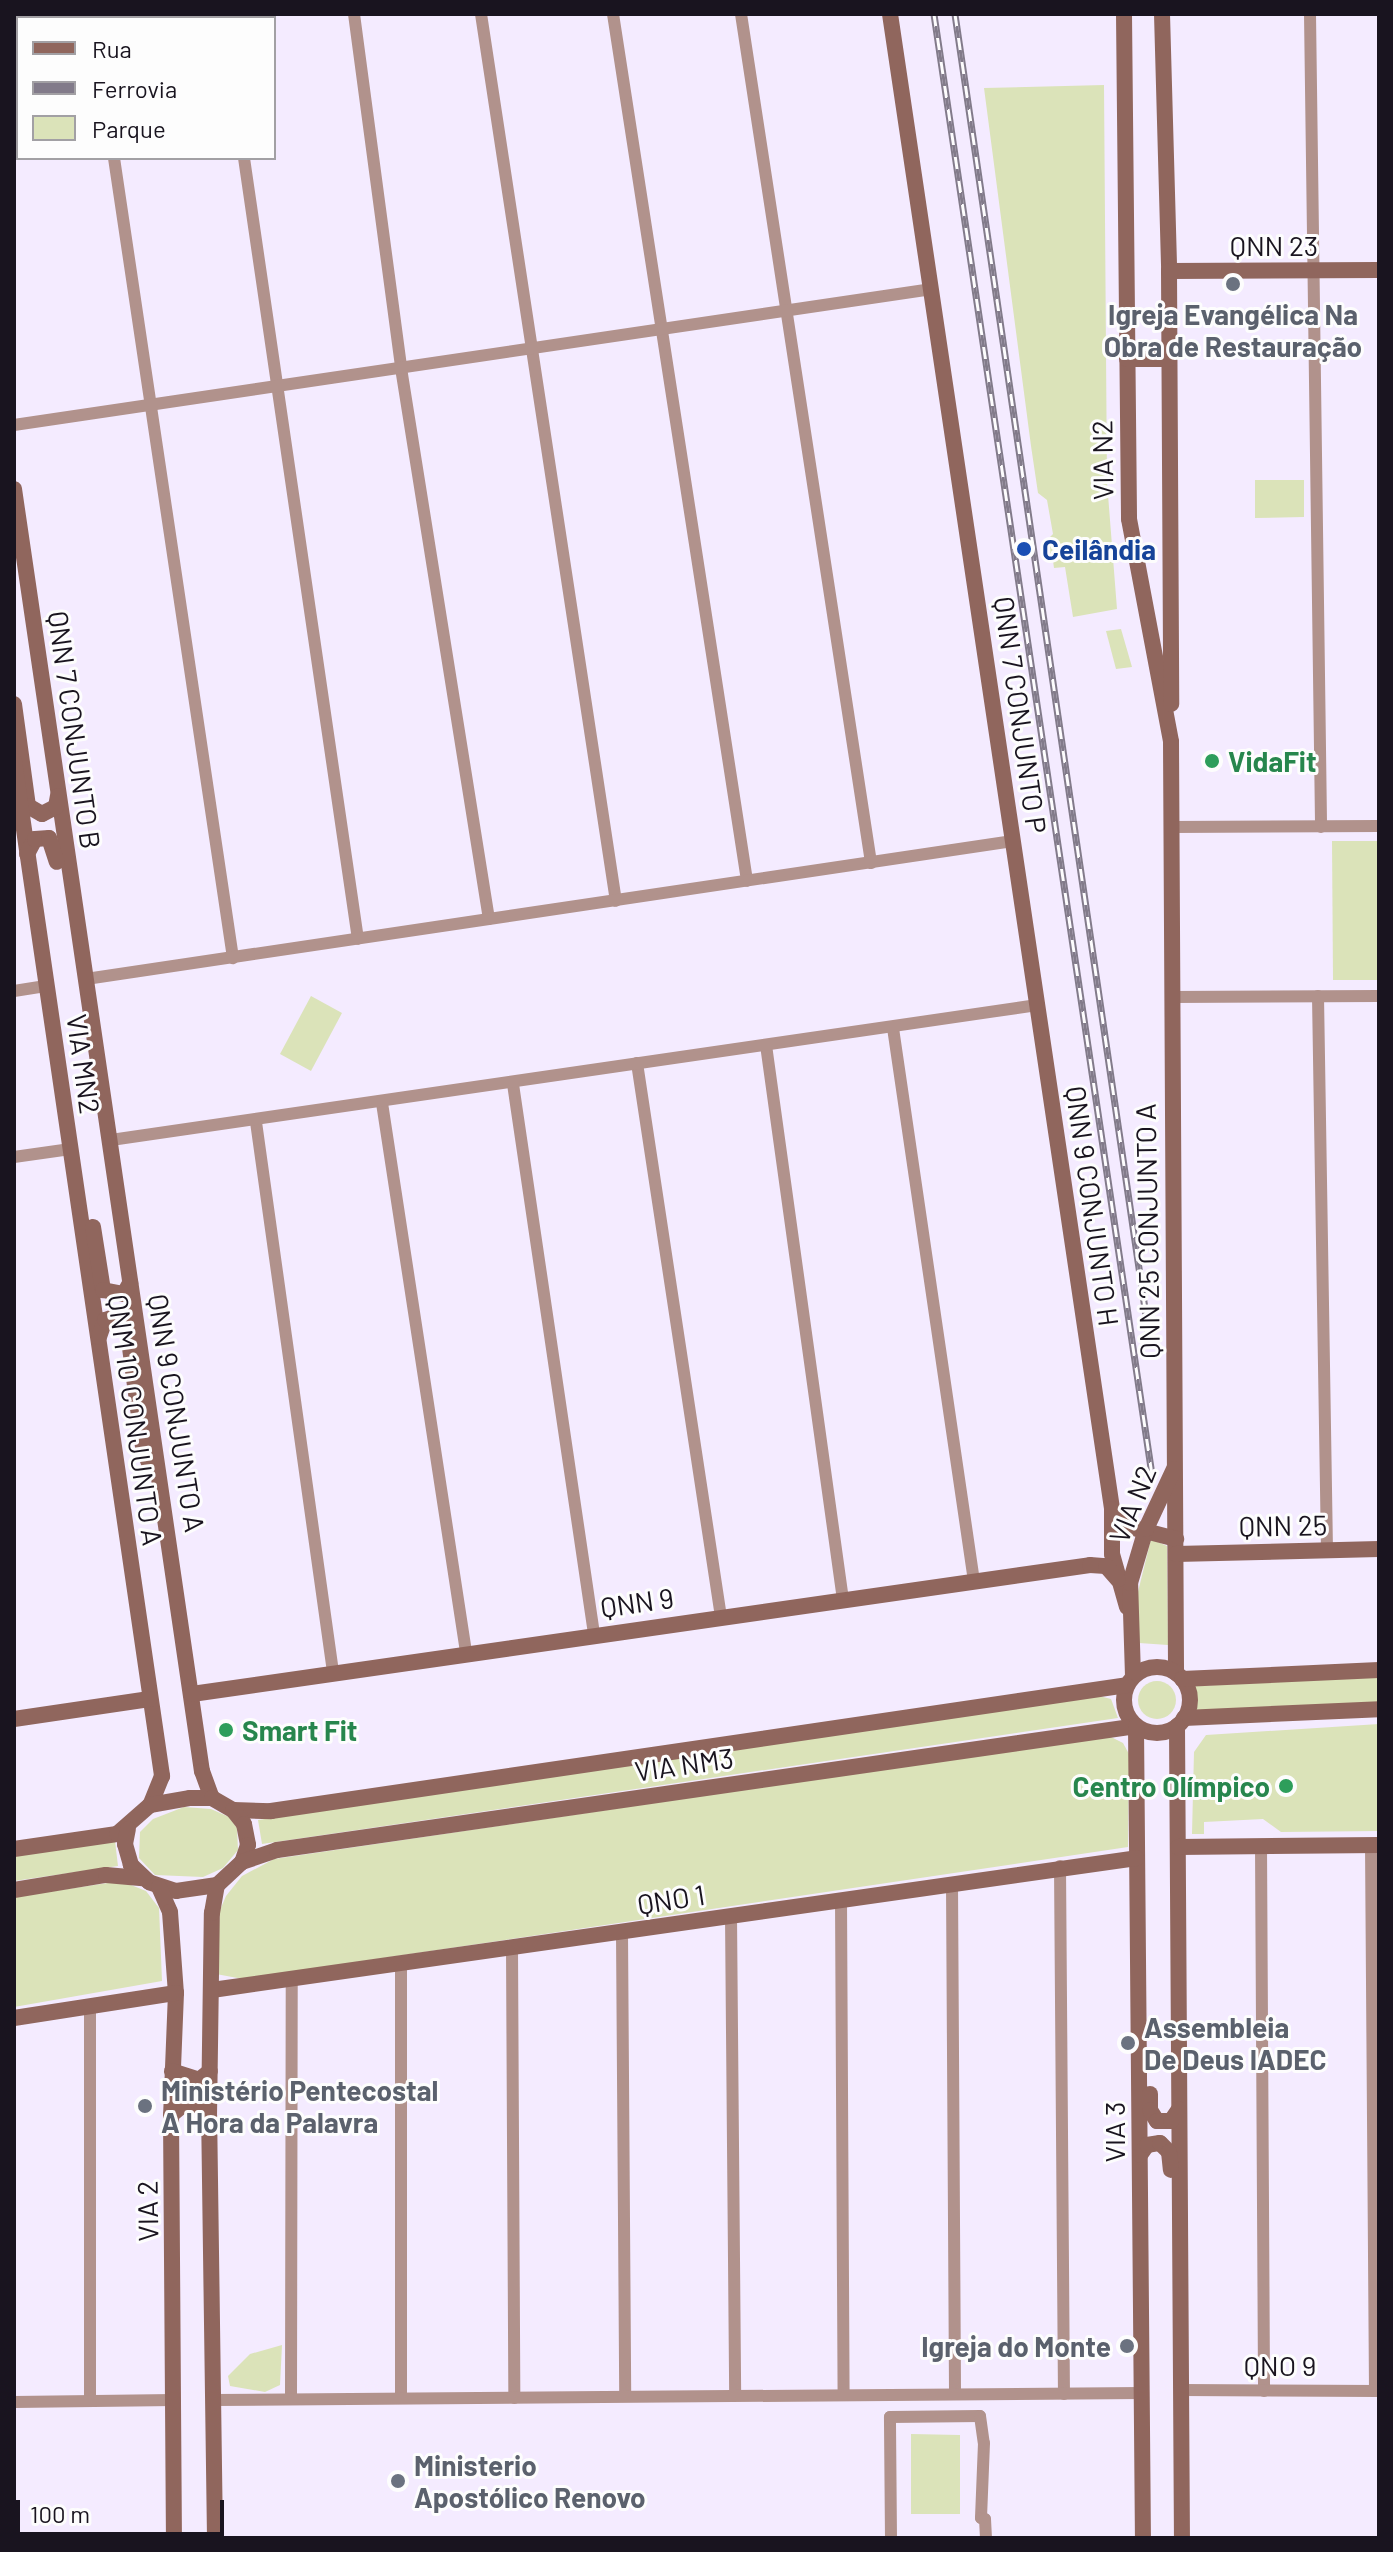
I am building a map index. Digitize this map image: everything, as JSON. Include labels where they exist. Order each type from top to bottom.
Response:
[{"type":"main road","name":"QNN 7 CONJUNTO P","points":[[890,14],[1037,1005]]},
{"type":"main road","name":"VIA N2","points":[[1124,14],[1129,519],[1171,742],[1171,997]]},
{"type":"main road","points":[[1162,14],[1169,271],[1171,742]]},
{"type":"main road","name":"QNN 23","points":[[1169,271],[1379,270]]},
{"type":"main road","points":[[1127,359],[1169,359]]},
{"type":"main road","name":"QNN 7 CONJUNTO B","points":[[14,489],[85,974]]},
{"type":"main road","points":[[14,704],[28,806],[42,814],[56,807],[58,796]]},
{"type":"main road","name":"VIA MN2","points":[[14,761],[70,1149]]},
{"type":"main road","points":[[27,854],[38,837],[54,842],[68,925],[85,974]]},
{"type":"main road","name":"VIA MN2","points":[[85,974],[111,1140]]},
{"type":"main road","name":"QNN 25 CONJUNTO A","points":[[1171,997],[1176,1464]]},
{"type":"main road","name":"QNN 9 CONJUNTO H","points":[[1037,1005],[1112,1509],[1112,1554],[1127,1607]]},
{"type":"main road","points":[[66,1125],[87,1193],[103,1290],[124,1294],[130,1283]]},
{"type":"main road","name":"QNN 9 CONJUNTO A","points":[[111,1140],[192,1694]]},
{"type":"main road","name":"QNM 10 CONJUNTO A","points":[[70,1149],[150,1699]]},
{"type":"main road","points":[[98,1345],[105,1320],[122,1320],[143,1446],[165,1507]]},
{"type":"main road","name":"VIA N2","points":[[1130,1680],[1127,1607],[1146,1529],[1176,1464]]},
{"type":"main road","name":"VIA N2","points":[[1176,1464],[1179,1676]]},
{"type":"main road","points":[[1112,1509],[1122,1525],[1146,1529],[1179,1548]]},
{"type":"main road","name":"QNN 9","points":[[192,1694],[466,1652],[1090,1565],[1112,1554],[1146,1529]]},
{"type":"main road","name":"QNN 25","points":[[1179,1548],[1379,1549]]},
{"type":"main road","points":[[1090,1565],[1106,1566],[1120,1582]]},
{"type":"main road","points":[[1379,1670],[1179,1676],[1157,1666],[1130,1680],[1123,1704],[1136,1726],[1160,1733],[1181,1722],[1379,1709]]},
{"type":"main road","points":[[1179,1676],[1190,1694],[1181,1722],[1178,1847],[1182,2538]]},
{"type":"main road","name":"VIA NM3","points":[[233,1810],[271,1811],[1130,1680]]},
{"type":"main road","points":[[192,1694],[202,1771],[212,1798]]},
{"type":"main road","points":[[14,1719],[150,1699],[162,1776],[150,1805],[128,1829],[14,1849]]},
{"type":"main road","name":"VIA NM3","points":[[242,1862],[277,1850],[1136,1726]]},
{"type":"main road","name":"VIA 3","points":[[1136,1726],[1143,2538]]},
{"type":"main road","points":[[14,1890],[106,1875],[188,1891],[217,1885],[242,1862],[248,1835],[233,1810],[212,1798],[150,1805]]},
{"type":"main road","points":[[128,1829],[127,1854],[152,1883]]},
{"type":"main road","points":[[1178,1847],[1375,1845]]},
{"type":"main road","name":"QNO 1","points":[[212,1990],[401,1966],[1060,1866],[1137,1858]]},
{"type":"main road","name":"VIA 2","points":[[152,1883],[170,1912],[176,1993],[171,2115],[174,2538]]},
{"type":"main road","points":[[215,2538],[209,2117],[217,1885]]},
{"type":"main road","points":[[1138,1957],[1150,2010],[1150,2110],[1157,2121],[1166,2122],[1179,2109]]},
{"type":"main road","points":[[14,2018],[176,1993]]},
{"type":"main road","points":[[172,2071],[199,2080],[210,2071]]},
{"type":"main road","points":[[171,2115],[184,2104],[199,2105],[209,2117]]},
{"type":"main road","points":[[1140,2155],[1151,2143],[1169,2152],[1180,2271]]},
{"type":"street","points":[[354,14],[401,368],[489,919]]},
{"type":"street","points":[[481,14],[616,901]]},
{"type":"street","points":[[613,14],[747,881]]},
{"type":"street","points":[[741,14],[784,313],[871,863]]},
{"type":"street","points":[[1310,14],[1321,827]]},
{"type":"street","points":[[114,160],[148,407],[233,958]]},
{"type":"street","points":[[244,160],[358,939]]},
{"type":"street","points":[[14,425],[932,289]]},
{"type":"street","points":[[1171,827],[1379,826]]},
{"type":"street","points":[[85,974],[233,958],[1013,841]]},
{"type":"street","points":[[14,991],[46,986]]},
{"type":"street","points":[[1318,996],[1327,1549]]},
{"type":"street","points":[[1171,997],[1379,996]]},
{"type":"street","points":[[111,1140],[256,1122],[1037,1005]]},
{"type":"street","points":[[893,1028],[974,1581]]},
{"type":"street","points":[[766,1045],[843,1600]]},
{"type":"street","points":[[637,1063],[721,1617]]},
{"type":"street","points":[[513,1084],[594,1634]]},
{"type":"street","points":[[382,1103],[466,1652]]},
{"type":"street","points":[[256,1122],[333,1672]]},
{"type":"street","points":[[14,1157],[70,1149]]},
{"type":"street","points":[[1375,1845],[1377,2391]]},
{"type":"street","points":[[1261,1846],[1264,2391]]},
{"type":"street","points":[[1060,1866],[1064,2394]]},
{"type":"street","points":[[952,1884],[955,2393]]},
{"type":"street","points":[[841,1899],[844,2395]]},
{"type":"street","points":[[731,1916],[735,2392]]},
{"type":"street","points":[[622,1933],[625,2395]]},
{"type":"street","points":[[512,1948],[514,2398]]},
{"type":"street","points":[[401,1966],[401,2398]]},
{"type":"street","points":[[291,2398],[292,1981]]},
{"type":"street","points":[[90,2006],[90,2400]]},
{"type":"street","name":"QNO 9","points":[[1181,2390],[1377,2391]]},
{"type":"street","points":[[214,2400],[514,2398],[735,2392],[844,2395],[1142,2393]]},
{"type":"street","points":[[14,2402],[174,2400]]},
{"type":"street","points":[[891,2538],[890,2417],[980,2416],[984,2443],[981,2518],[985,2519],[986,2538]]},
{"type":"green space","points":[[1104,85],[1107,482],[1117,609],[1073,617],[1065,567],[1054,568],[1052,554],[1046,553],[1044,543],[1053,534],[1047,500],[1038,493],[984,88]]},
{"type":"green space","points":[[1255,480],[1304,480],[1304,517],[1255,518]]},
{"type":"green space","points":[[1121,629],[1132,667],[1116,669],[1106,631]]},
{"type":"green space","points":[[1332,841],[1379,841],[1379,980],[1333,980]]},
{"type":"green space","points":[[311,996],[342,1013],[311,1071],[280,1054]]},
{"type":"green space","points":[[1151,1539],[1167,1546],[1168,1645],[1139,1643],[1134,1608]]},
{"type":"green space","points":[[1379,1677],[1379,1704],[1195,1711],[1195,1686]]},
{"type":"green space","points":[[1157,1681],[1170,1687],[1176,1700],[1170,1713],[1157,1719],[1144,1713],[1138,1700],[1144,1687]]},
{"type":"green space","points":[[1099,1696],[1111,1699],[1118,1718],[262,1844],[258,1820]]},
{"type":"green space","name":"Centro Olímpico","points":[[1379,1724],[1379,1831],[1281,1832],[1263,1819],[1204,1822],[1204,1834],[1192,1834],[1194,1752],[1206,1735]]},
{"type":"green space","points":[[1109,1736],[1123,1743],[1129,1754],[1128,1847],[243,1979],[216,1974],[220,1910],[226,1896],[242,1876],[274,1859]]},
{"type":"green space","points":[[184,1807],[211,1809],[229,1817],[237,1828],[238,1850],[223,1868],[203,1877],[155,1875],[139,1858],[140,1832],[153,1819]]},
{"type":"green space","points":[[115,1841],[118,1866],[14,1881],[14,1856]]},
{"type":"green space","points":[[121,1881],[146,1891],[159,1908],[162,1981],[14,2007],[14,1897]]},
{"type":"green space","points":[[282,2345],[280,2385],[265,2392],[230,2386],[228,2376],[250,2354]]},
{"type":"green space","points":[[911,2434],[960,2435],[960,2514],[911,2514]]},
{"type":"railway","points":[[934,14],[1152,1474]]},
{"type":"railway","points":[[955,14],[1149,1335]]},
{"type":"place","name":"Igreja Evangélica Na Obra de Restauração","points":[[1233,284]]},
{"type":"place","name":"Ceilândia","points":[[1024,549]]},
{"type":"place","name":"VidaFit","points":[[1212,761]]},
{"type":"place","name":"Smart Fit","points":[[226,1730]]},
{"type":"place","name":"Centro Olímpico","points":[[1286,1786]]},
{"type":"place","name":"Assembleia De Deus IADEC","points":[[1128,2043]]},
{"type":"place","name":"Ministério Pentecostal A Hora da Palavra","points":[[145,2106]]},
{"type":"place","name":"Igreja do Monte","points":[[1127,2346]]},
{"type":"place","name":"Ministerio Apostólico Renovo","points":[[398,2481]]}]
